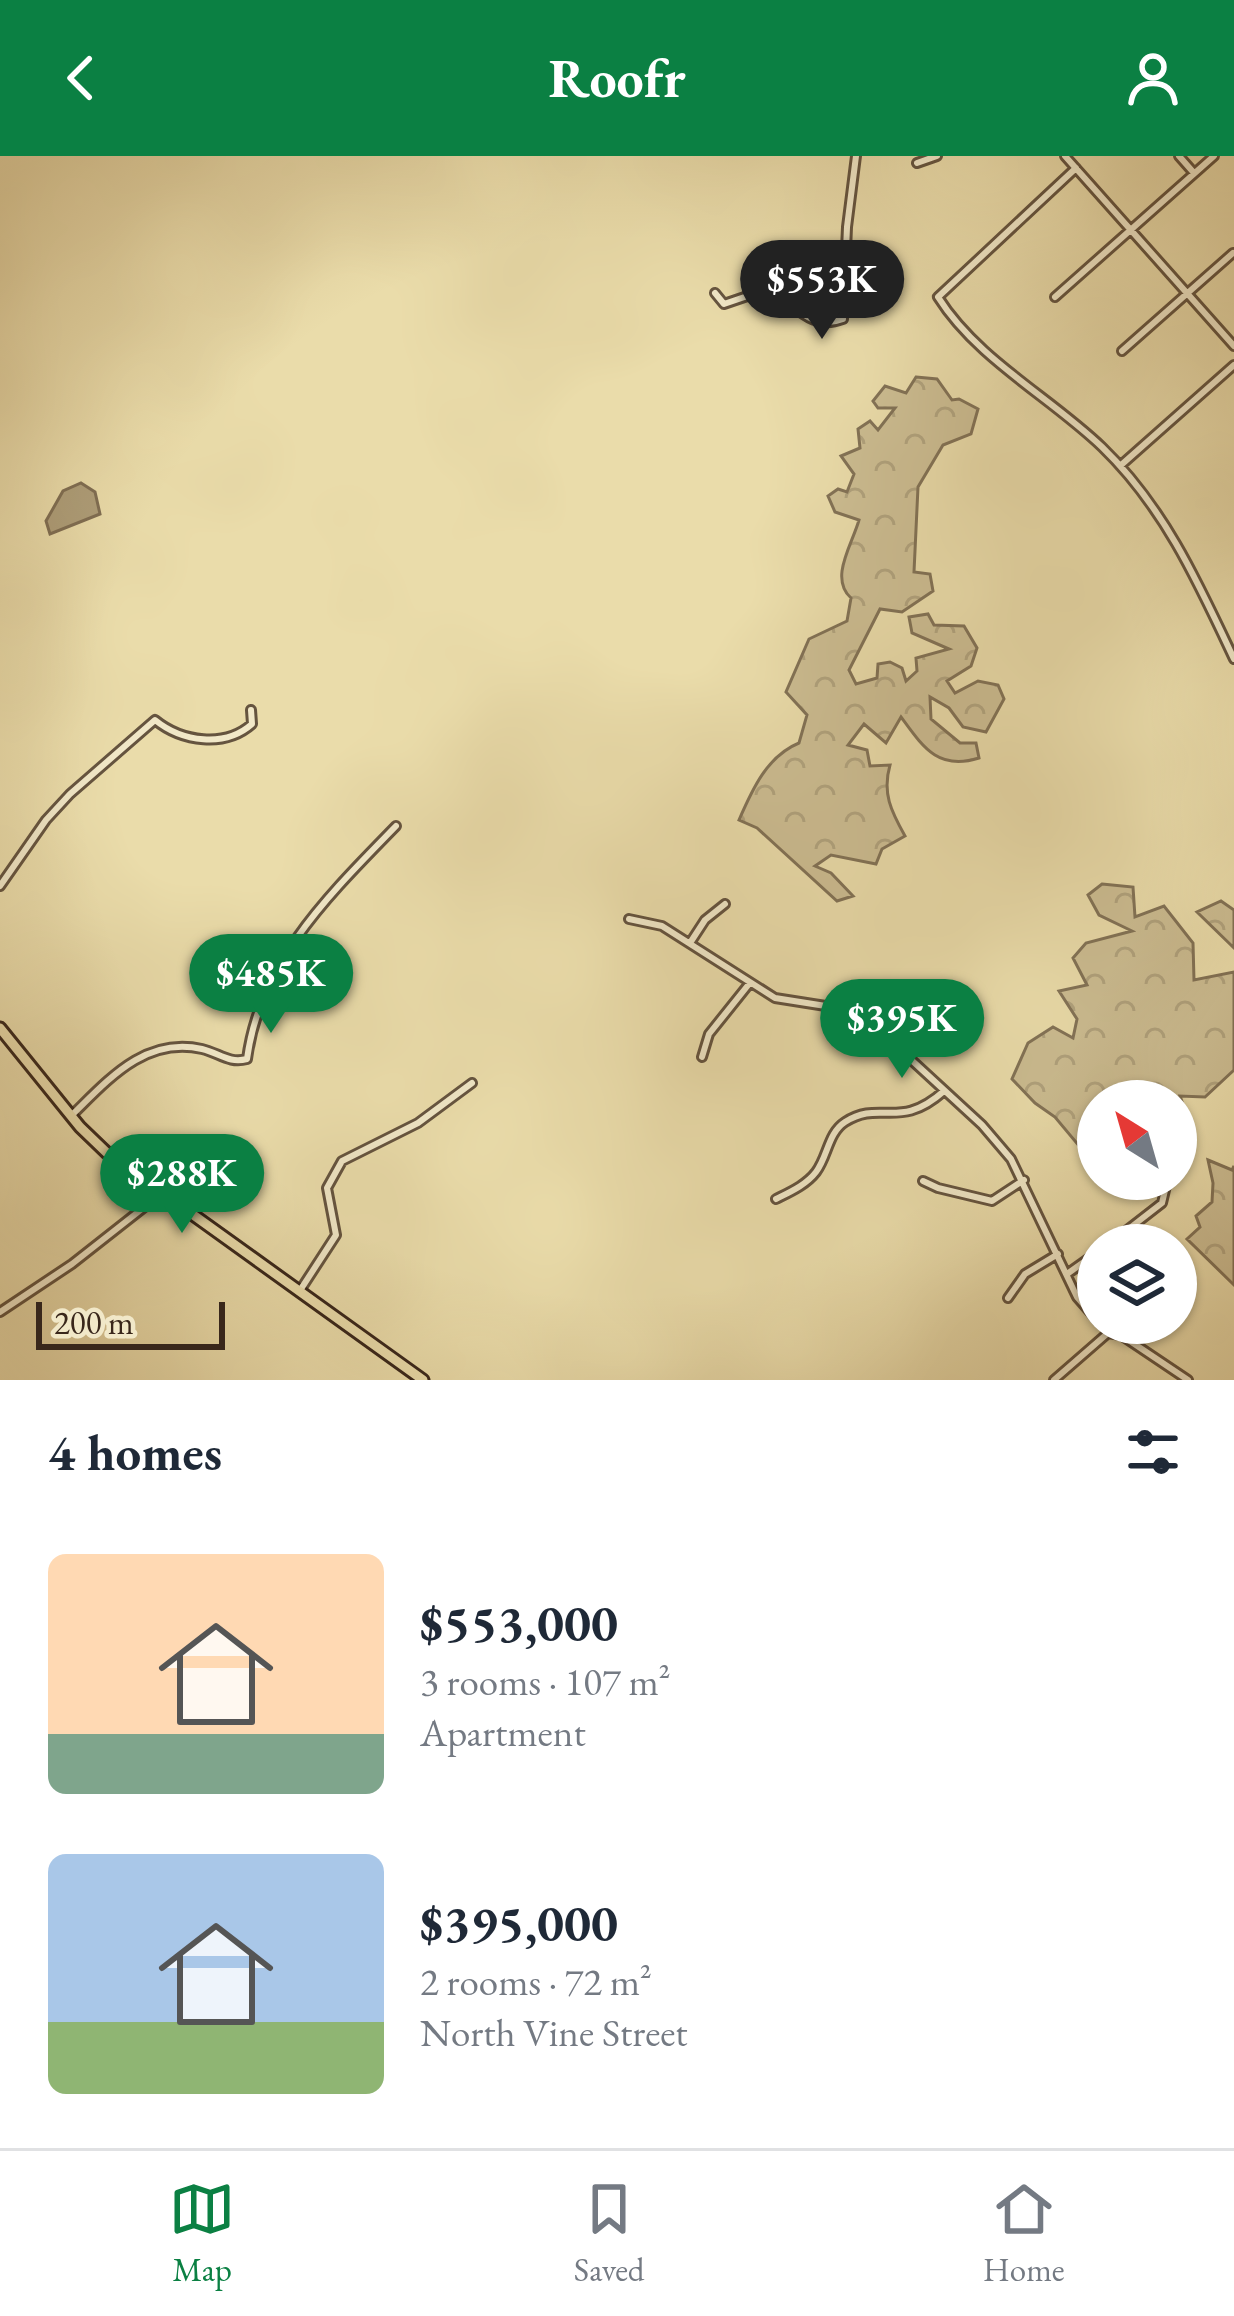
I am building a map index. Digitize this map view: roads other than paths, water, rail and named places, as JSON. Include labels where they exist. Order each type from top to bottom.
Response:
[{"type":"main road","points":[[0,1028],[96,1144],[423,1380]]},
{"type":"street","points":[[715,293],[724,304],[768,289],[807,319],[840,321],[845,312],[847,227],[856,156]]},
{"type":"street","points":[[917,163],[937,156]]},
{"type":"street","points":[[1065,156],[1234,346]]},
{"type":"street","points":[[1179,156],[1194,173]]},
{"type":"street","points":[[1055,297],[1214,156]]},
{"type":"street","points":[[1076,168],[938,297],[984,347],[1120,466],[1176,540],[1234,659]]},
{"type":"street","points":[[1123,351],[1232,254]]},
{"type":"street","points":[[1120,466],[1234,365]]},
{"type":"street","points":[[0,886],[70,794],[155,720],[171,733],[211,739],[245,730],[252,724],[251,710]]},
{"type":"street","points":[[71,1116],[138,1055],[170,1046],[202,1049],[228,1060],[247,1059],[248,1037],[276,966],[304,925],[396,826]]},
{"type":"street","points":[[690,943],[700,926],[724,904]]},
{"type":"street","points":[[629,919],[662,926],[775,998],[832,1007],[862,1018],[998,1142],[1024,1180],[1077,1297]]},
{"type":"street","points":[[702,1057],[709,1034],[748,984]]},
{"type":"street","points":[[299,1292],[336,1235],[327,1188],[336,1167],[418,1123],[472,1083]]},
{"type":"street","points":[[776,1199],[816,1172],[838,1128],[847,1121],[866,1113],[911,1113],[944,1091]]},
{"type":"street","points":[[923,1180],[992,1201],[1024,1180]]},
{"type":"street","points":[[0,1312],[72,1264],[161,1194]]},
{"type":"street","points":[[1135,1224],[1163,1200]]},
{"type":"street","points":[[1008,1298],[1025,1274],[1058,1254]]},
{"type":"street","points":[[1067,1274],[1077,1267]]},
{"type":"street","points":[[1054,1380],[1095,1344]]},
{"type":"street","points":[[1134,1344],[1188,1380]]}]
